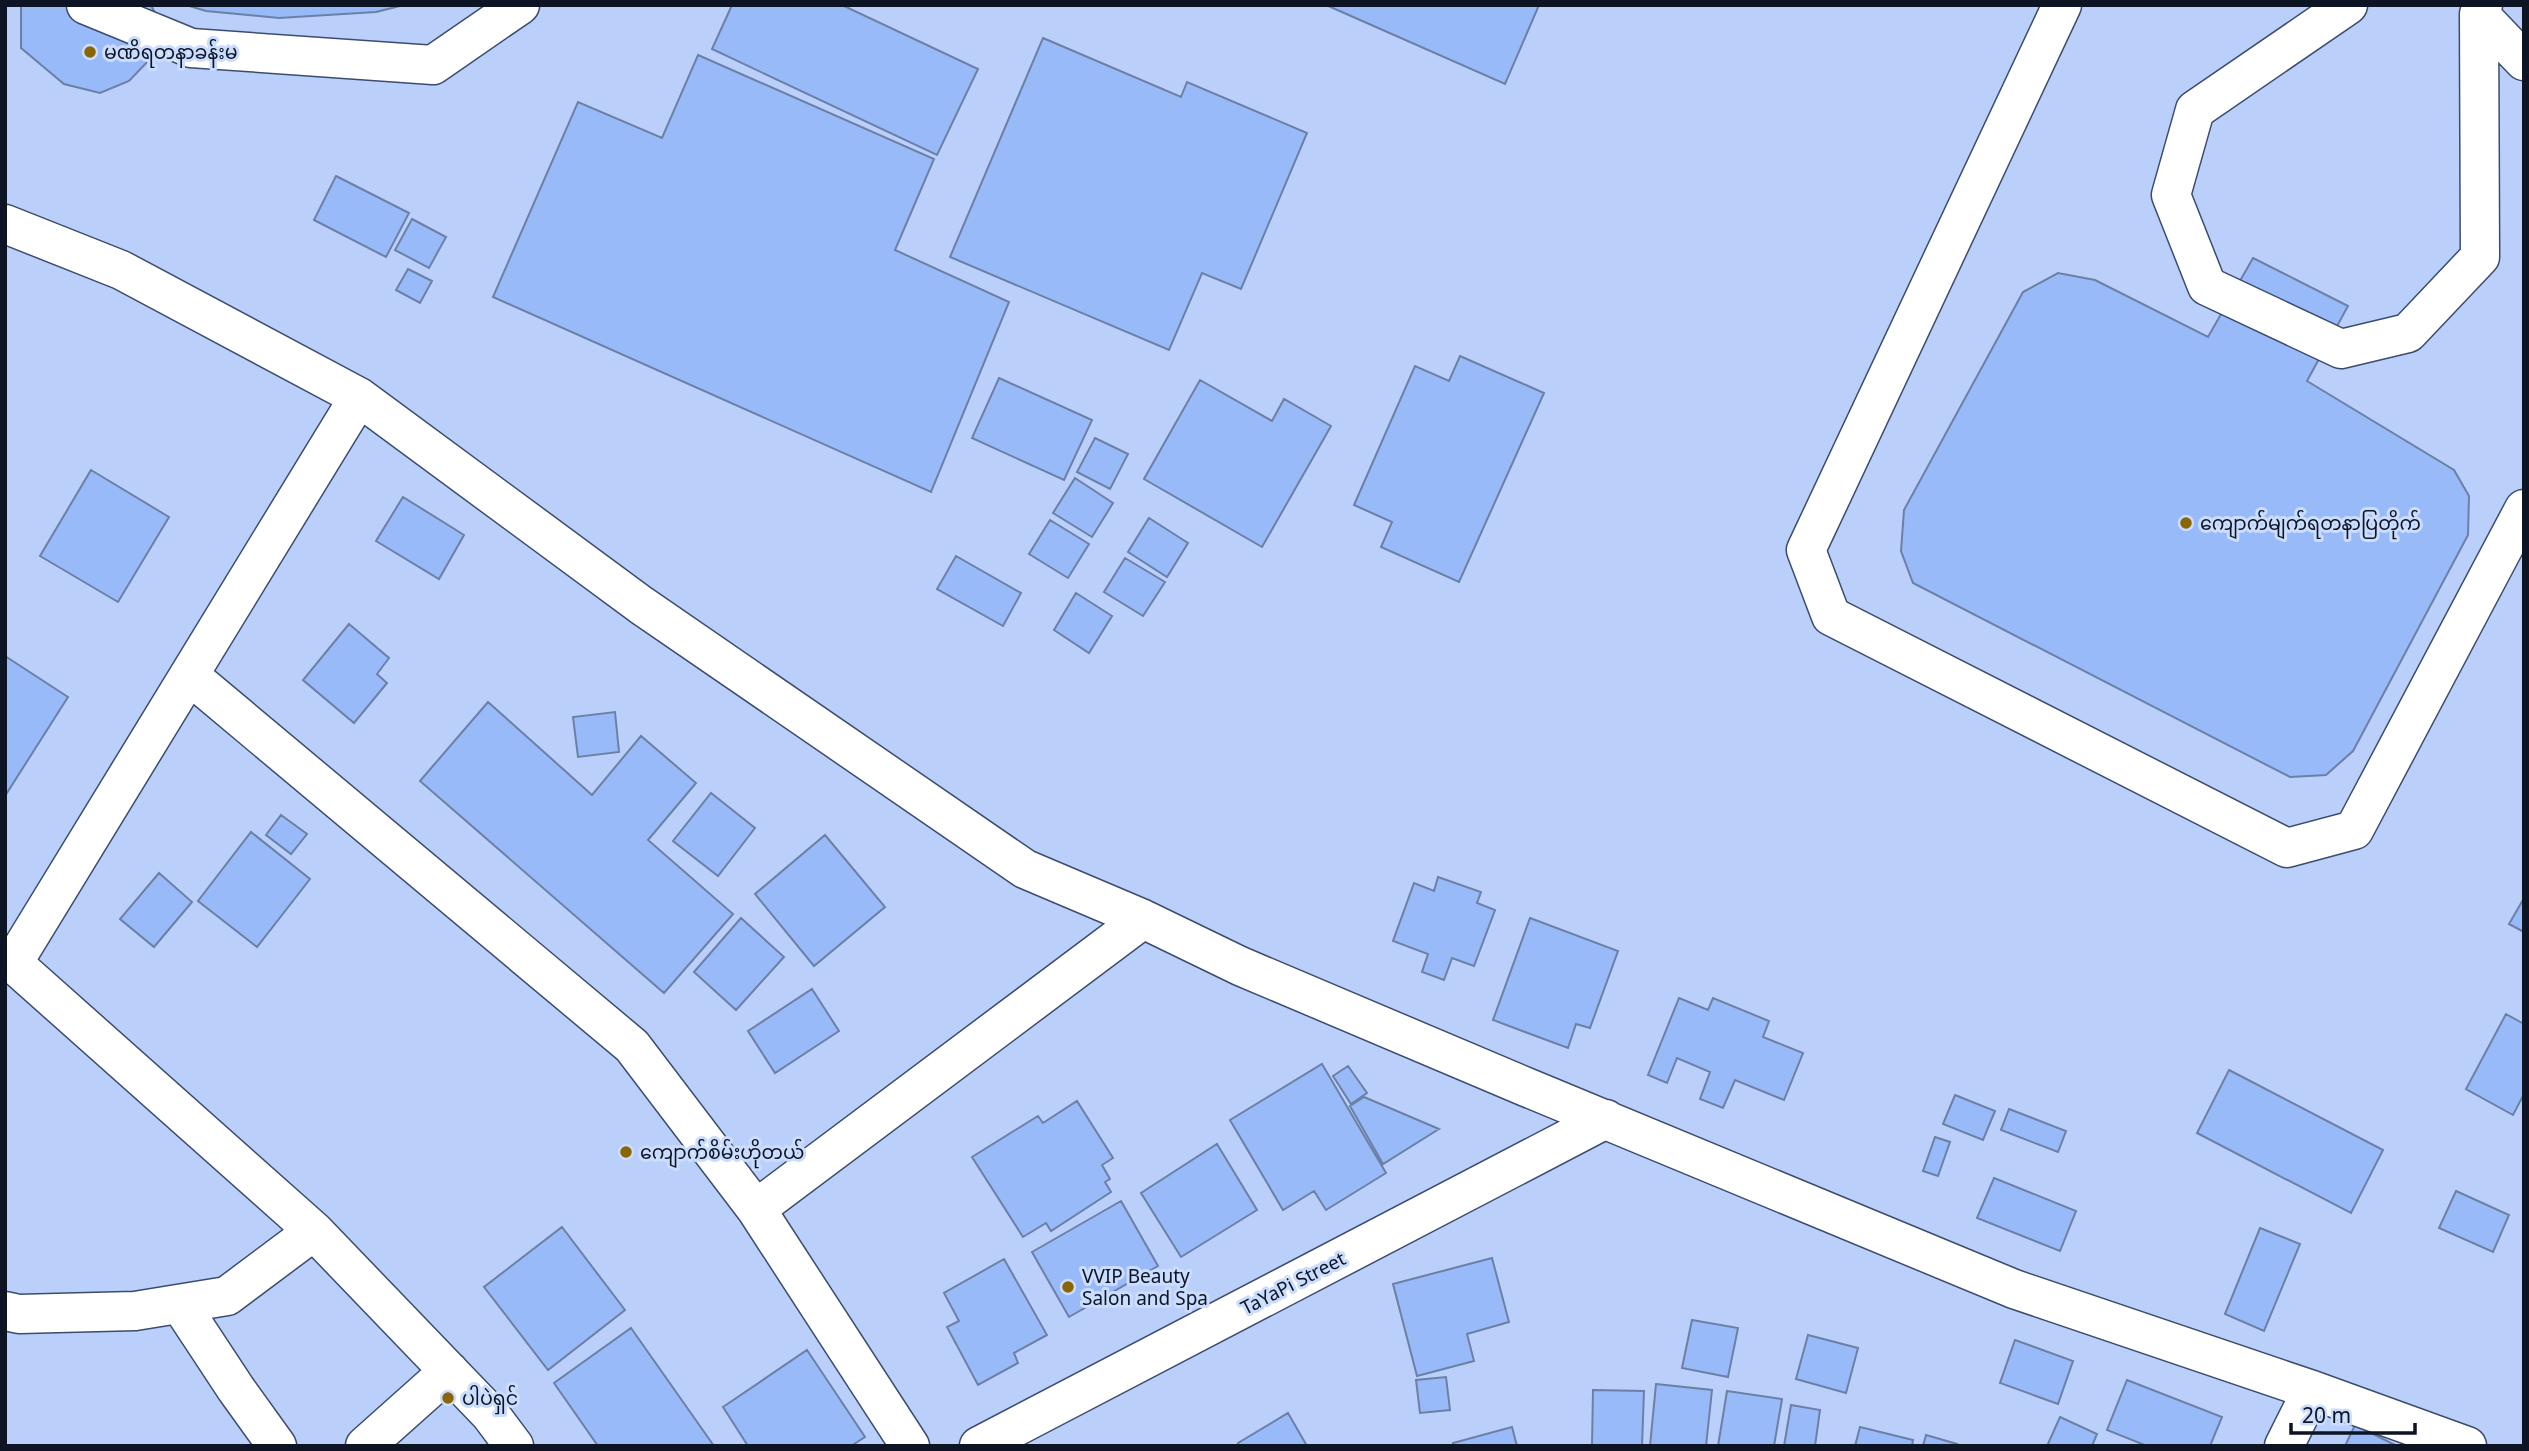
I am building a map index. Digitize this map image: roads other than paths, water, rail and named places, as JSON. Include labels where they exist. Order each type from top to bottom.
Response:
[{"type":"street","points":[[86,5],[191,48],[433,65],[520,5]]},
{"type":"street","points":[[2062,5],[1805,550],[1831,616],[2287,848],[2354,830],[2524,509]]},
{"type":"street","points":[[2348,5],[2195,110],[2171,195],[2207,286],[2341,349],[2408,333],[2480,257],[2481,10]]},
{"type":"street","points":[[2481,10],[2524,61]]},
{"type":"street","points":[[5,224],[121,270],[359,397],[641,605],[1026,869],[1143,919],[1240,966],[2014,1289],[2312,1390],[2467,1446]]},
{"type":"street","points":[[359,397],[189,675],[9,960],[314,1231],[490,1414],[514,1446]]},
{"type":"street","points":[[189,675],[632,1046],[756,1209],[910,1446]]},
{"type":"street","points":[[756,1209],[1143,919]]},
{"type":"street","name":"TaYaPi Street","points":[[979,1446],[1606,1119]]},
{"type":"street","points":[[5,1311],[19,1314],[135,1311],[227,1296],[314,1231]]},
{"type":"street","points":[[180,1304],[277,1446]]},
{"type":"street","points":[[365,1446],[449,1371]]},
{"type":"street","points":[[2284,1446],[2312,1390]]},
{"type":"place","name":"မဏိရတနာခန်းမ","points":[[90,52]]},
{"type":"place","name":"ကျောက်မျက်ရတနာပြတိုက်","points":[[2186,523]]},
{"type":"place","name":"ကျောက်စိမ်းဟိုတယ်","points":[[626,1152]]},
{"type":"place","name":"VVIP Beauty Salon and Spa","points":[[1068,1287]]},
{"type":"place","name":"ပါပဲရှင်","points":[[448,1398]]}]
